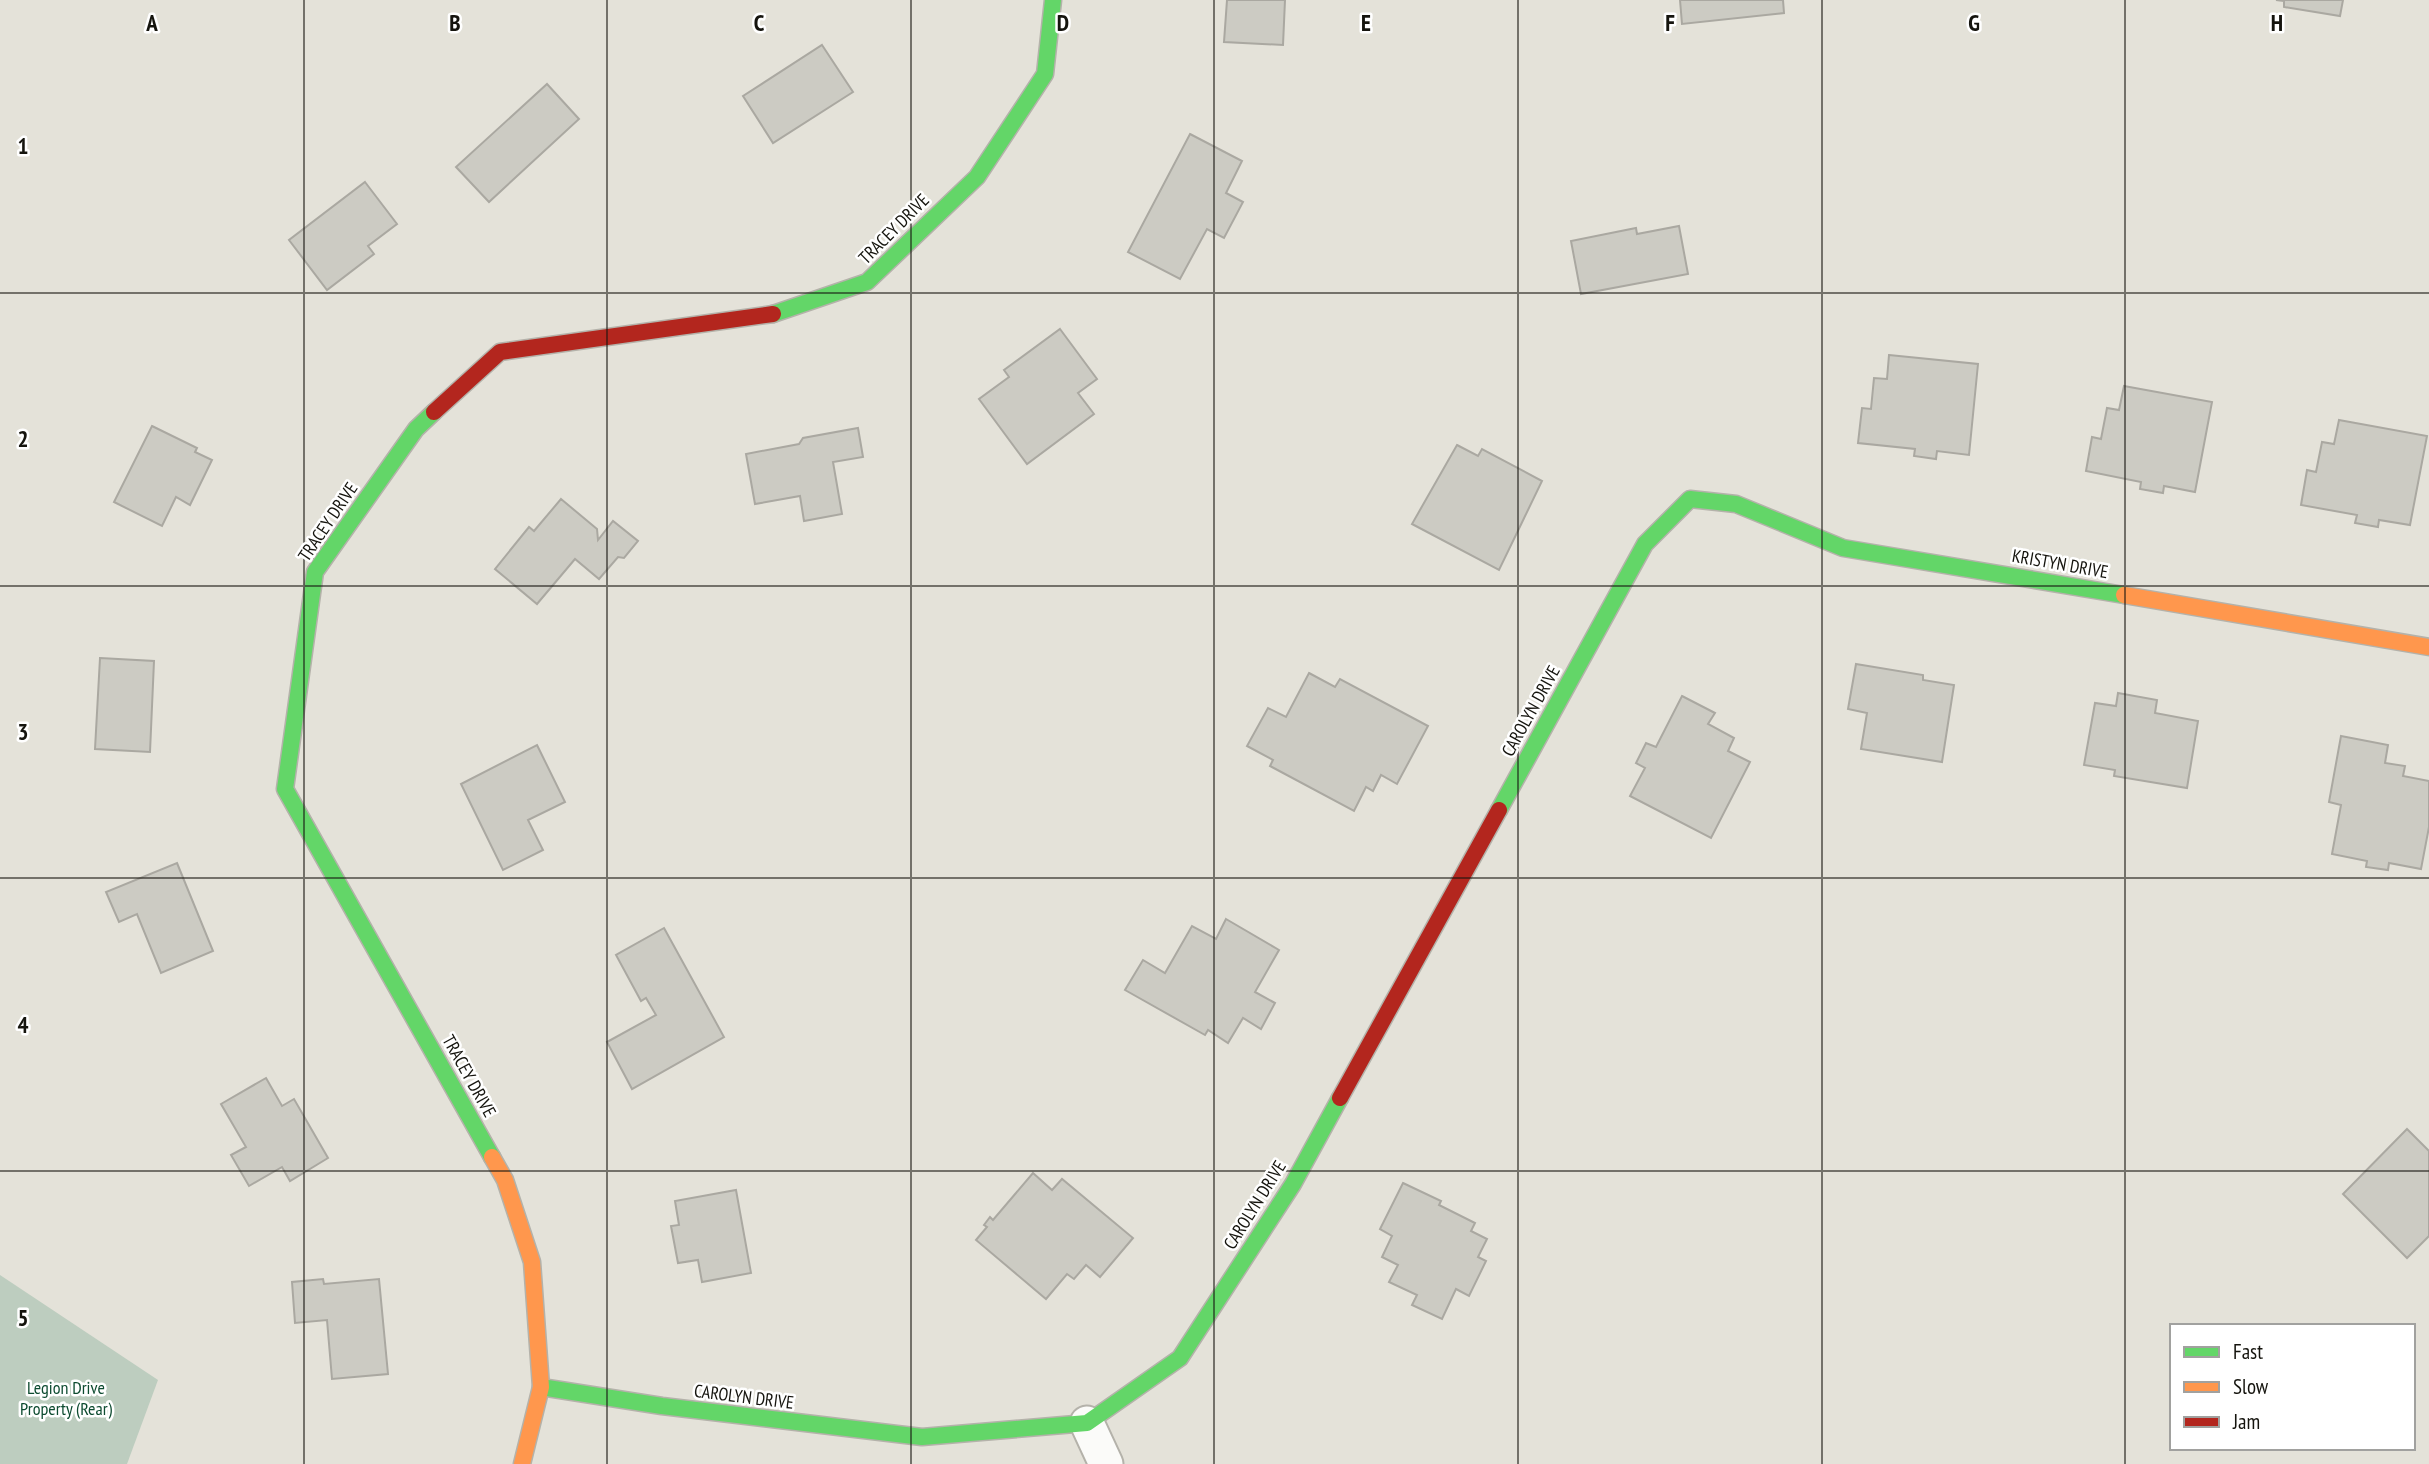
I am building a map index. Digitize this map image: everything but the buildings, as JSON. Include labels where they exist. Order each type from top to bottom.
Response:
[{"type":"street","name":"TRACEY DRIVE","points":[[522,1464],[541,1387],[532,1262],[505,1180],[285,789],[315,572],[416,429],[499,352],[775,314],[867,282],[977,177],[1045,74],[1053,0]]},
{"type":"street","name":"CAROLYN DRIVE","points":[[541,1387],[662,1406],[922,1437],[1087,1423],[1180,1358],[1293,1184],[1645,544],[1690,499]]},
{"type":"street","name":"KRISTYN DRIVE","points":[[1690,499],[1735,504],[1843,548],[2429,648]]},
{"type":"street","points":[[1087,1423],[1106,1464]]},
{"type":"green space","name":"Legion Drive Property (Rear)","points":[[0,1275],[158,1380],[127,1464],[0,1464]]},
{"type":"traffic: fast","points":[[773,314],[867,282],[977,177],[1045,74],[1053,0]]},
{"type":"traffic: fast","points":[[434,412],[416,429],[315,572],[285,789],[492,1157]]},
{"type":"traffic: fast","points":[[1499,810],[1645,544],[1690,499],[1736,504],[1843,548],[2124,595]]},
{"type":"traffic: fast","points":[[541,1387],[662,1406],[922,1437],[1087,1423],[1180,1358],[1293,1184],[1340,1098]]},
{"type":"traffic: slow","points":[[2124,595],[2429,647]]},
{"type":"traffic: slow","points":[[492,1157],[505,1180],[532,1262],[541,1387],[522,1464]]},
{"type":"traffic: jam","points":[[434,412],[500,352],[773,314]]},
{"type":"traffic: jam","points":[[1340,1098],[1499,810]]}]
